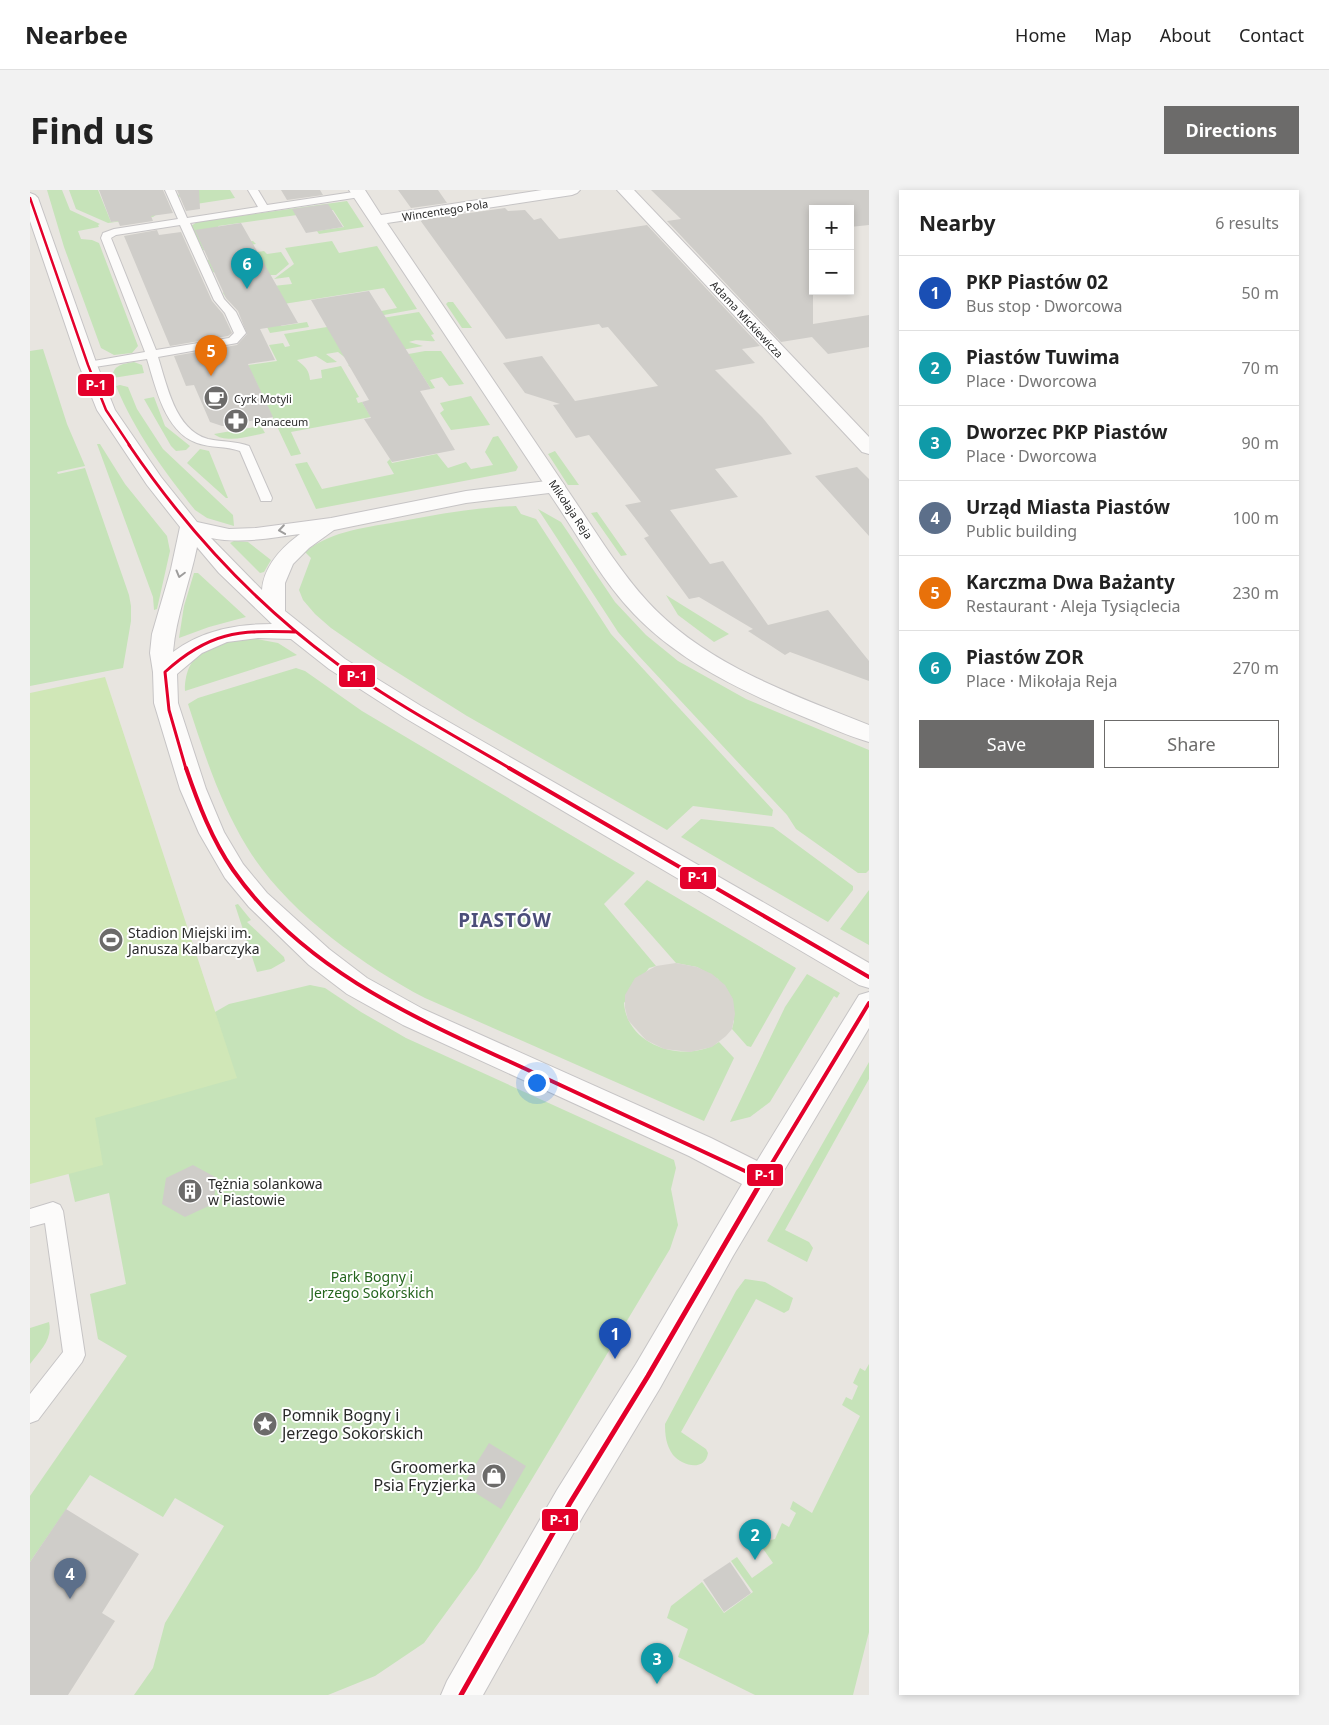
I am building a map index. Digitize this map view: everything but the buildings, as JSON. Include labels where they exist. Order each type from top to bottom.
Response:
[{"type":"street","name":"Wincentego Pola","points":[[378,220],[572,190]]},
{"type":"street","name":"Adama Mickiewicza","points":[[625,190],[869,448]]},
{"type":"street","name":"Mikołaja Reja","points":[[359,192],[556,486],[628,592],[642,609],[670,636],[735,677],[869,734]]},
{"type":"street","points":[[30,198],[88,365],[106,410],[154,480],[190,526],[233,574],[274,614],[294,632],[337,664],[413,712],[869,977]]},
{"type":"street","points":[[190,526],[230,535],[242,535],[331,524],[466,497],[556,486]]},
{"type":"street","points":[[274,614],[272,585],[277,571],[284,560],[299,546],[331,524]]},
{"type":"street","points":[[190,526],[182,569],[163,634],[161,653],[165,672],[166,703],[193,789],[212,833],[234,871],[258,900],[319,957],[357,986],[413,1017],[700,1147],[763,1179]]},
{"type":"street","points":[[165,672],[176,660],[190,650],[206,640],[223,634],[243,631],[294,632]]},
{"type":"street","points":[[461,1695],[570,1503],[648,1376],[722,1246],[869,1002]]},
{"type":"lane","points":[[88,365],[233,341],[240,333],[230,312],[219,300],[170,190]]},
{"type":"lane","points":[[253,190],[264,208]]},
{"type":"lane","points":[[266,498],[245,449],[202,441],[182,429],[157,375],[106,238],[107,235],[114,232],[359,192]]},
{"type":"lane","points":[[30,1218],[53,1211],[74,1355],[30,1412]]},
{"type":"green space","points":[[47,190],[62,190],[70,210],[100,224],[98,225],[99,227],[78,231],[81,239],[99,243],[138,346],[132,353],[114,355],[101,348],[64,247]]},
{"type":"green space","points":[[69,190],[98,190],[111,222],[151,216],[165,208],[153,217],[108,223],[76,209]]},
{"type":"green space","points":[[189,190],[230,190],[235,198],[183,206],[196,200],[192,192],[179,197],[178,195]]},
{"type":"green space","points":[[347,201],[364,227],[319,234],[317,231],[344,227],[333,210],[218,226],[226,245],[253,241],[256,244],[209,251],[203,250],[191,226],[197,222]]},
{"type":"green space","points":[[332,241],[339,253],[377,246],[417,309],[373,317],[371,313],[397,308],[384,288],[271,306],[281,326],[307,322],[309,327],[270,333],[256,305],[237,305],[229,301],[223,293],[225,291],[292,284],[289,277],[274,279],[294,264],[285,248]]},
{"type":"green space","points":[[264,251],[267,254],[281,252],[289,264],[276,275],[231,277],[213,272],[207,260]]},
{"type":"green space","points":[[453,302],[472,328],[462,328],[446,304]]},
{"type":"green space","points":[[419,312],[434,334],[431,335],[435,341],[412,341],[409,342],[423,346],[348,360],[338,352],[326,354],[337,362],[327,363],[316,356],[297,360],[308,371],[310,380],[322,378],[321,370],[341,366],[359,397],[356,398],[358,403],[362,402],[371,417],[291,432],[301,454],[291,456],[248,365],[277,361],[269,345],[283,343],[285,347],[290,346],[284,334]]},
{"type":"green space","points":[[43,349],[67,424],[85,466],[57,472],[58,474],[85,468],[129,595],[131,621],[123,668],[30,686],[30,351]]},
{"type":"green space","points":[[425,351],[441,351],[464,384],[449,386],[442,377],[430,380],[435,388],[431,389],[411,358],[351,368],[348,365]]},
{"type":"green space","points":[[134,362],[142,365],[144,373],[113,378],[116,368]]},
{"type":"green space","points":[[116,386],[128,387],[137,409],[163,449],[233,515],[234,526],[207,518],[195,510],[161,466],[141,435]]},
{"type":"green space","points":[[471,396],[490,425],[451,430],[440,413],[444,410],[440,403]]},
{"type":"green space","points":[[154,397],[165,426],[190,446],[186,450],[176,451],[171,446],[144,399]]},
{"type":"green space","points":[[261,426],[265,433],[246,437],[232,439],[219,437],[214,434]]},
{"type":"green space","points":[[498,436],[518,467],[516,471],[316,509],[295,464],[307,462],[322,489],[394,474],[387,462],[390,459],[392,463],[437,454],[448,468],[466,462],[471,469],[493,465],[485,452],[493,437]]},
{"type":"green space","points":[[97,444],[100,444],[125,484],[167,536],[170,551],[157,609],[154,610],[153,597]]},
{"type":"green space","points":[[200,449],[209,451],[228,498],[187,463]]},
{"type":"green space","points":[[555,451],[579,485],[568,485],[548,454]]},
{"type":"green space","points":[[516,506],[521,514],[536,519],[611,634],[773,810],[772,816],[693,806],[667,830],[467,716],[376,659],[331,628],[303,600],[299,590],[311,558],[305,552],[327,539],[364,528],[430,516],[473,509]]},
{"type":"green space","points":[[538,509],[561,522],[615,602],[646,635],[678,661],[746,699],[869,750],[869,870],[866,873],[858,873],[796,829],[787,815],[638,655],[618,632]]},
{"type":"green space","points":[[597,512],[627,555],[621,556],[591,513]]},
{"type":"green space","points":[[234,541],[248,542],[271,560],[264,572],[260,573],[230,543]]},
{"type":"green space","points":[[194,573],[198,573],[246,617],[209,627],[179,638],[184,606]]},
{"type":"green space","points":[[666,595],[729,634],[714,642],[678,615]]},
{"type":"green space","points":[[252,638],[278,643],[297,655],[185,691],[186,677],[190,665],[205,650],[226,642]]},
{"type":"green space","points":[[296,668],[305,671],[362,711],[635,873],[604,904],[656,966],[649,968],[624,1003],[628,1018],[635,1031],[660,1047],[675,1051],[691,1051],[706,1048],[719,1042],[734,1058],[704,1121],[425,998],[351,952],[303,913],[282,892],[263,870],[237,830],[207,759],[188,704],[198,698]]},
{"type":"green space","name":"Stadion Miejski im. Janusza Kalbarczyka","points":[[105,677],[237,1078],[95,1118],[103,1165],[30,1184],[30,693]]},
{"type":"green space","points":[[701,819],[773,827],[853,886],[853,890],[828,922],[681,837]]},
{"type":"green space","points":[[647,880],[796,968],[751,1047],[747,1046],[732,1029],[734,1021],[718,979],[697,967],[676,963],[624,904]]},
{"type":"green space","points":[[869,890],[869,945],[840,929]]},
{"type":"green space","points":[[238,904],[251,920],[247,922],[284,957],[285,961],[271,969],[257,972],[235,905]]},
{"type":"green space","points":[[807,974],[840,993],[837,998],[834,996],[770,1102],[750,1117],[730,1122],[785,1007]]},
{"type":"green space","name":"Park Bogny i Jerzego Sokorskich","points":[[310,985],[325,988],[361,1012],[406,1038],[674,1160],[676,1168],[671,1189],[678,1225],[670,1249],[478,1569],[424,1643],[375,1676],[328,1695],[134,1695],[153,1668],[165,1623],[224,1526],[175,1498],[163,1517],[90,1475],[30,1562],[30,1496],[127,1356],[98,1339],[90,1294],[126,1284],[109,1193],[75,1202],[64,1154],[58,1148],[215,1012],[229,1004]]},
{"type":"green space","points":[[869,1062],[869,1079],[785,1230],[809,1242],[813,1248],[807,1262],[767,1241]]},
{"type":"green space","points":[[745,1279],[765,1282],[793,1298],[789,1310],[784,1313],[756,1299],[681,1432],[706,1449],[708,1453],[703,1463],[698,1465],[687,1464],[673,1455],[666,1440],[665,1424],[736,1291]]},
{"type":"green space","points":[[49,1322],[50,1328],[47,1339],[30,1364],[30,1328]]},
{"type":"green space","points":[[869,1364],[869,1632],[853,1695],[755,1695],[678,1657],[688,1629],[667,1618],[671,1606],[702,1582],[724,1613],[753,1592],[731,1561],[737,1557],[752,1578],[773,1563],[759,1543],[775,1539],[782,1523],[789,1527],[796,1513],[790,1509],[793,1501],[812,1513],[860,1416],[842,1405],[846,1397],[852,1400],[858,1386],[853,1383],[860,1368],[865,1371]]},
{"type":"shaded area","points":[[676,963],[697,967],[712,974],[725,985],[733,999],[735,1014],[732,1029],[712,1047],[690,1052],[664,1049],[646,1040],[628,1020],[625,1008],[625,995],[635,978],[656,966]]},
{"type":"transit line","name":"P-1","points":[[30,198],[88,365],[106,410],[154,481],[190,527],[227,568],[274,614],[337,664],[413,712],[869,977]]},
{"type":"transit line","name":"P-1","points":[[295,632],[257,631],[224,636],[195,648],[180,658],[165,672],[165,685],[172,722],[197,797],[226,860],[252,894],[293,936],[316,954],[364,988],[415,1018],[763,1179]]},
{"type":"transit line","name":"P-1","points":[[461,1695],[570,1503],[648,1376],[722,1246],[869,1003]]},
{"type":"place","name":"Piastów ZOR","points":[[247,289]]},
{"type":"place","name":"Karczma Dwa Bażanty","points":[[211,376]]},
{"type":"place","name":"Cyrk Motyli","points":[[216,398]]},
{"type":"place","name":"Panaceum","points":[[236,421]]},
{"type":"place","name":"Stadion Miejski im. Janusza Kalbarczyka","points":[[111,940]]},
{"type":"place","name":"Tężnia solankowa w Piastowie","points":[[190,1191]]},
{"type":"place","name":"PKP Piastów 02","points":[[615,1359]]},
{"type":"place","name":"Pomnik Bogny i Jerzego Sokorskich","points":[[265,1424]]},
{"type":"place","name":"Groomerka Psia Fryzjerka","points":[[494,1476]]},
{"type":"place","name":"Piastów Tuwima","points":[[755,1560]]},
{"type":"place","name":"Urząd Miasta Piastów","points":[[70,1599]]},
{"type":"place","name":"Dworzec PKP Piastów","points":[[657,1684]]},
{"type":"district","name":"PIASTÓW","points":[[505,920]]}]
